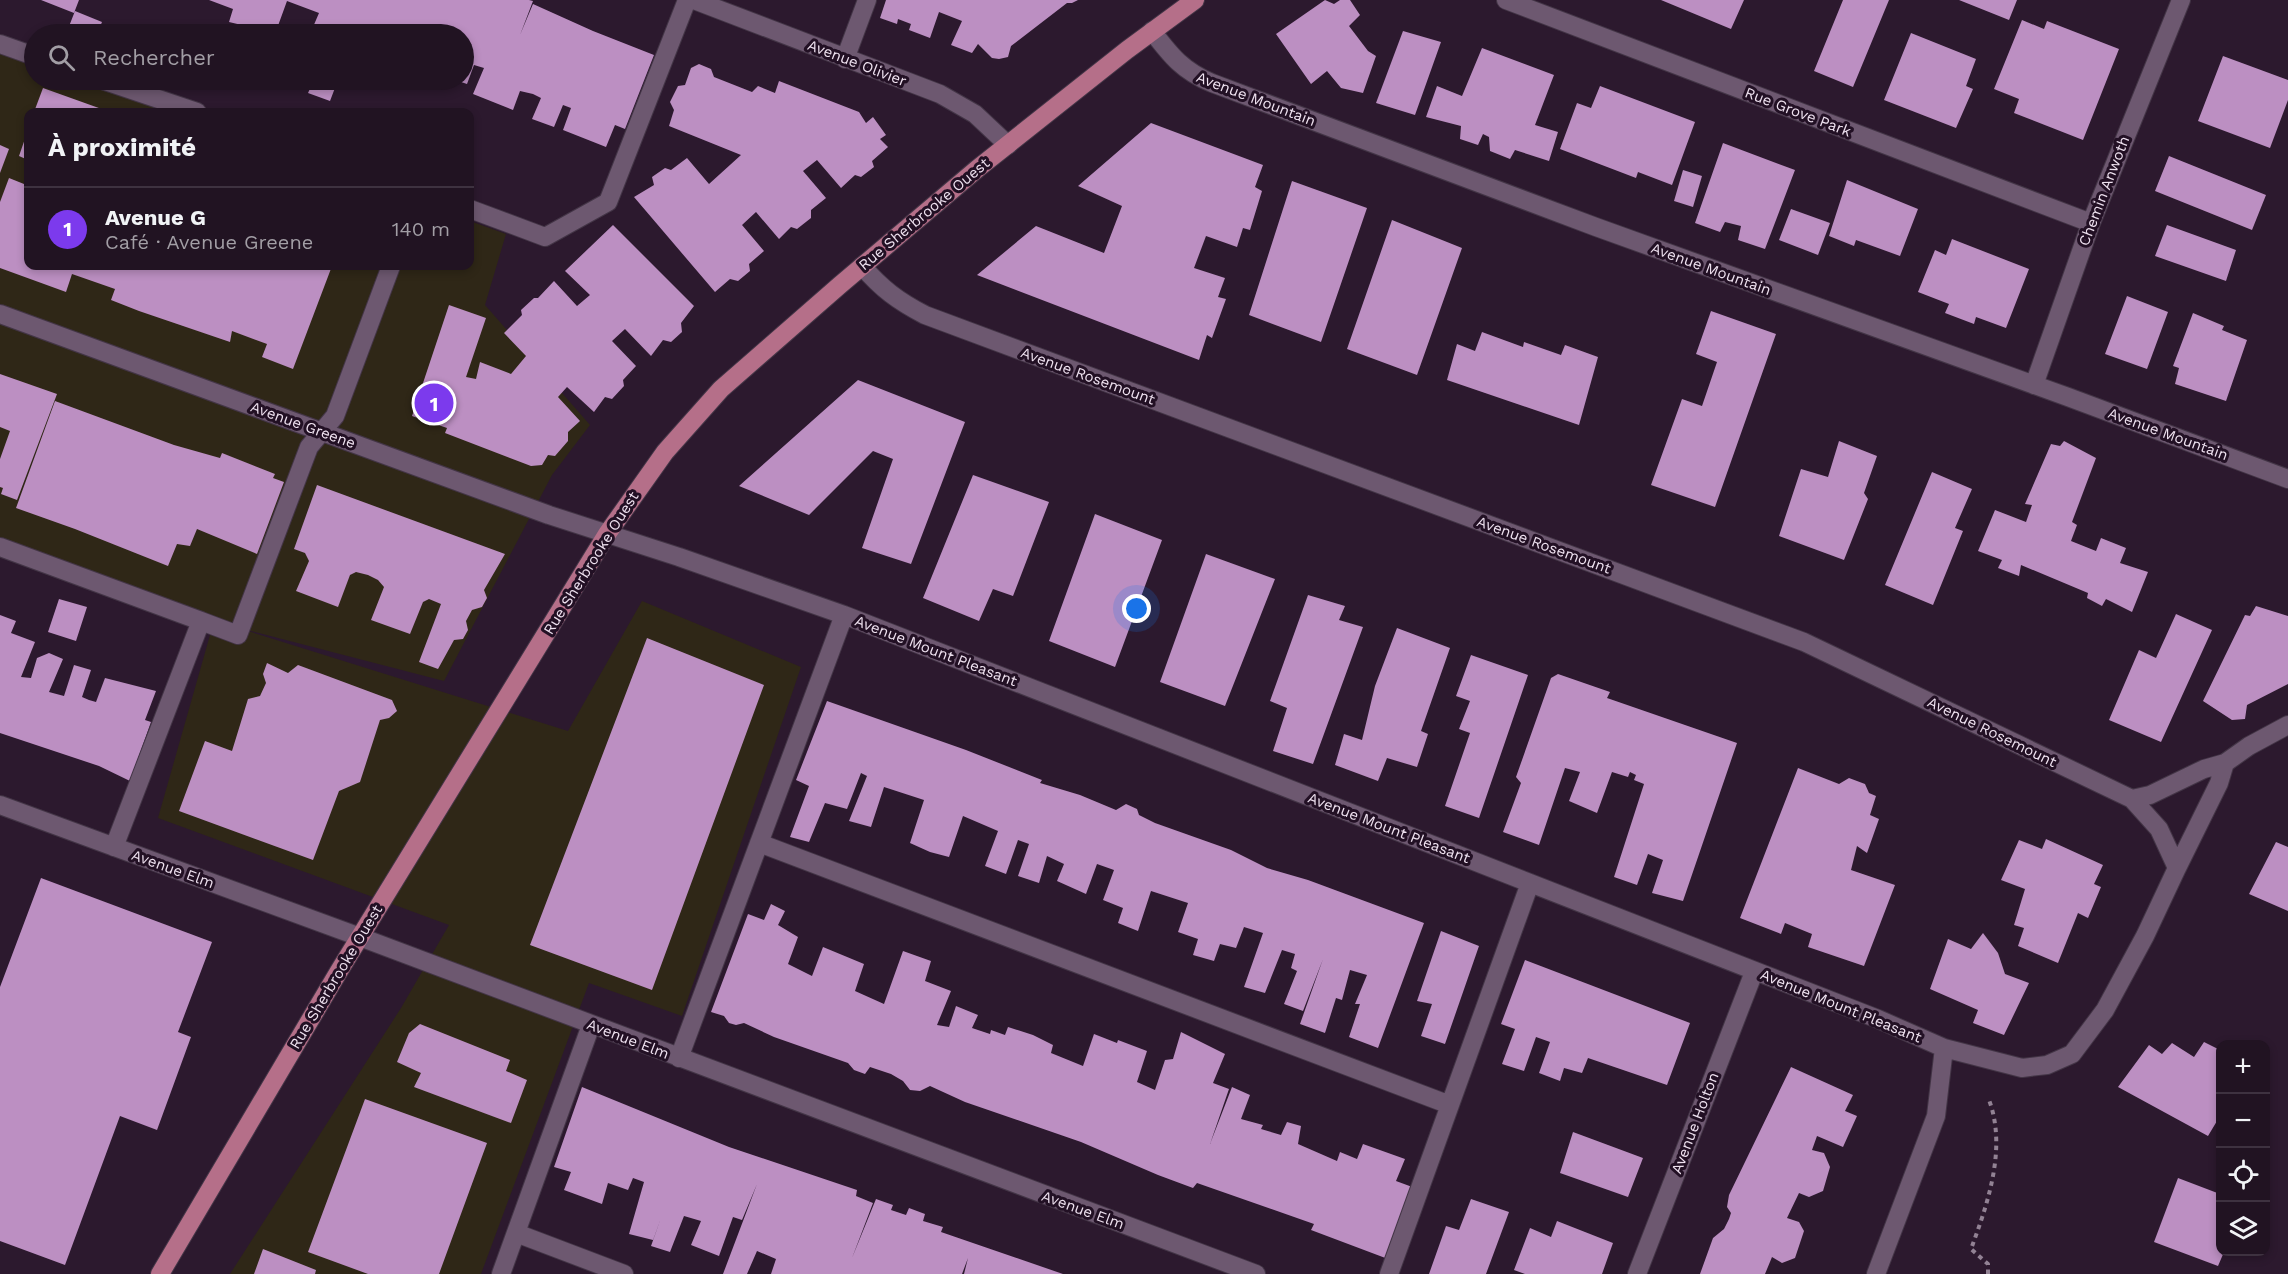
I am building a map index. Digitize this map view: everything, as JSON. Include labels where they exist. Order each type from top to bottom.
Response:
[{"type":"main road","name":"Rue Sherbrooke Ouest","points":[[160,1274],[242,1132],[607,534],[665,452],[707,403],[862,266],[1008,145],[1195,0]]},
{"type":"street","points":[[474,210],[544,237],[608,202],[687,0]]},
{"type":"street","name":"Avenue Olivier","points":[[694,0],[940,94],[958,103],[988,124],[1008,145]]},
{"type":"street","points":[[845,59],[867,0]]},
{"type":"street","name":"Rue Grove Park","points":[[1506,0],[2091,223]]},
{"type":"street","name":"Chemin Anwoth","points":[[2034,385],[2091,223],[2181,0]]},
{"type":"street","name":"Avenue Mountain","points":[[1152,32],[1178,63],[1200,78],[1596,227],[2288,478]]},
{"type":"street","points":[[0,44],[24,52]]},
{"type":"street","points":[[132,90],[185,108]]},
{"type":"street","name":"Avenue Rosemount","points":[[862,266],[888,293],[925,315],[1804,642],[2132,799]]},
{"type":"street","points":[[0,547],[238,635],[309,447],[334,416],[389,270]]},
{"type":"street","name":"Avenue Greene","points":[[0,314],[549,515],[607,534]]},
{"type":"street","name":"Avenue Mount Pleasant","points":[[607,534],[844,615],[1878,1019],[1944,1048],[2022,1068],[2047,1065],[2072,1054],[2105,1010],[2145,936],[2219,783],[2224,763]]},
{"type":"street","points":[[679,1058],[844,615]]},
{"type":"street","points":[[114,847],[201,621]]},
{"type":"street","points":[[2177,868],[2158,829],[2132,799],[2150,795],[2204,769],[2224,763],[2249,746],[2288,725]]},
{"type":"street","name":"Avenue Elm","points":[[0,804],[1256,1274]]},
{"type":"street","points":[[759,843],[1450,1105]]},
{"type":"street","points":[[1389,1274],[1530,883]]},
{"type":"street","name":"Avenue Holton","points":[[1636,1274],[1754,972]]},
{"type":"street","points":[[501,1274],[591,1024]]},
{"type":"street","points":[[1876,1274],[1936,1116],[1944,1048]]},
{"type":"street","points":[[516,1233],[624,1274]]},
{"type":"path","points":[[1989,1100],[1996,1120],[1995,1154],[1988,1204],[1971,1249],[1988,1264],[1989,1274]]},
{"type":"shaded area","points":[[0,49],[24,58],[24,90],[111,90],[162,108],[24,108],[24,270],[474,270],[474,222],[506,234],[485,305],[590,425],[552,475],[444,681],[232,626],[568,731],[642,601],[801,667],[682,1016],[589,983],[481,1274],[230,1274],[401,1008],[449,925],[158,818],[214,621],[0,541]]},
{"type":"building","points":[[41,0],[79,0],[74,13]]},
{"type":"building","points":[[209,0],[529,0],[533,1],[520,35],[533,4],[654,55],[625,129],[615,125],[606,147],[563,130],[571,108],[563,105],[554,127],[532,119],[541,98],[533,94],[520,91],[513,110],[473,94],[484,68],[474,65],[474,24],[314,24],[319,13],[287,1],[279,24],[237,24],[229,22],[233,9]]},
{"type":"building","points":[[886,0],[1078,0],[1067,3],[1011,46],[1008,57],[999,59],[992,58],[978,44],[972,53],[951,45],[962,21],[939,12],[930,38],[909,30],[911,24],[898,19],[897,24],[880,18]]},
{"type":"building","points":[[1325,0],[1334,4],[1340,0],[1350,0],[1360,15],[1349,26],[1368,51],[1376,56],[1363,93],[1341,88],[1327,71],[1311,84],[1276,34]]},
{"type":"building","points":[[1661,0],[1744,0],[1731,29]]},
{"type":"building","points":[[1843,0],[1889,0],[1853,87],[1814,71]]},
{"type":"building","points":[[1959,0],[2017,0],[2009,20]]},
{"type":"building","points":[[75,11],[102,22],[101,24],[70,24]]},
{"type":"building","points":[[2022,20],[2044,29],[2047,21],[2119,49],[2083,140],[2014,113],[2019,99],[1994,89]]},
{"type":"building","points":[[1403,31],[1441,42],[1415,115],[1376,103]]},
{"type":"building","points":[[1911,33],[1976,59],[1966,86],[1973,89],[1956,128],[1884,100]]},
{"type":"building","points":[[1482,48],[1554,75],[1535,125],[1558,132],[1549,161],[1515,150],[1510,159],[1490,151],[1489,137],[1483,134],[1478,145],[1460,139],[1461,126],[1426,117],[1437,86],[1462,96]]},
{"type":"building","points":[[2223,56],[2288,80],[2288,100],[2270,148],[2198,121]]},
{"type":"building","points":[[699,64],[711,69],[714,77],[752,92],[758,86],[775,93],[779,81],[859,112],[866,123],[873,117],[886,135],[880,139],[888,147],[872,161],[874,167],[861,177],[855,175],[841,188],[817,160],[803,171],[826,198],[811,210],[811,218],[797,229],[791,227],[779,239],[756,212],[742,225],[764,251],[749,264],[750,271],[738,281],[730,279],[715,292],[634,197],[654,185],[652,177],[665,168],[671,170],[687,158],[709,184],[741,155],[669,126],[674,110],[670,102],[678,86],[685,85],[691,68]]},
{"type":"building","points":[[1600,86],[1695,122],[1672,185],[1638,172],[1636,178],[1560,149],[1577,103],[1591,108]]},
{"type":"building","points":[[42,90],[49,90],[99,108],[36,108]]},
{"type":"building","points":[[309,90],[334,90],[330,101],[308,93]]},
{"type":"building","points":[[1151,123],[1263,165],[1255,187],[1262,191],[1250,230],[1243,228],[1237,247],[1206,236],[1194,268],[1225,278],[1218,297],[1226,299],[1212,338],[1207,335],[1199,360],[977,275],[1036,226],[1104,253],[1122,206],[1078,186]]},
{"type":"building","points":[[24,142],[24,158],[19,156]]},
{"type":"building","points":[[1723,143],[1795,170],[1765,249],[1738,240],[1741,226],[1725,222],[1720,232],[1695,223]]},
{"type":"building","points":[[0,145],[9,149],[0,173]]},
{"type":"building","points":[[2169,156],[2266,195],[2252,230],[2155,191]]},
{"type":"building","points":[[1683,170],[1702,176],[1693,207],[1674,201]]},
{"type":"building","points":[[9,178],[24,184],[24,270],[330,270],[293,369],[262,357],[267,344],[232,331],[230,342],[139,311],[111,300],[115,289],[72,274],[66,292],[0,268],[0,202]]},
{"type":"building","points":[[1847,180],[1918,209],[1900,256],[1856,240],[1854,246],[1829,236]]},
{"type":"building","points":[[1292,181],[1367,208],[1321,342],[1249,315]]},
{"type":"building","points":[[1791,209],[1830,223],[1818,255],[1779,240]]},
{"type":"building","points":[[1392,220],[1462,248],[1417,375],[1347,349]]},
{"type":"building","points":[[613,225],[694,306],[681,323],[682,332],[671,342],[663,340],[651,356],[625,329],[612,341],[636,366],[623,380],[624,386],[612,399],[605,397],[594,412],[567,387],[558,397],[580,421],[568,432],[568,441],[555,456],[548,455],[542,465],[531,466],[445,433],[447,428],[412,416],[449,305],[486,318],[466,377],[476,379],[480,362],[511,374],[526,356],[504,333],[522,315],[521,310],[534,298],[538,298],[554,281],[577,306],[590,295],[565,271]]},
{"type":"building","points":[[2167,225],[2236,250],[2226,281],[2155,256]]},
{"type":"building","points":[[1952,239],[2029,269],[2006,328],[1976,317],[1974,324],[1945,313],[1949,304],[1918,292],[1935,250],[1946,255]]},
{"type":"building","points":[[2127,296],[2168,312],[2147,369],[2105,354]]},
{"type":"building","points":[[1711,311],[1776,334],[1715,507],[1651,485],[1682,399],[1702,406],[1717,362],[1696,354]]},
{"type":"building","points":[[2193,313],[2224,326],[2222,330],[2247,340],[2226,401],[2175,384],[2179,368],[2173,366]]},
{"type":"building","points":[[1482,332],[1523,347],[1524,342],[1561,355],[1565,345],[1598,357],[1579,425],[1447,380],[1457,344],[1475,351]]},
{"type":"building","points":[[0,374],[57,394],[17,500],[1,494],[3,488],[0,487],[0,459],[10,431],[0,427]]},
{"type":"building","points":[[858,380],[965,422],[911,564],[862,548],[893,459],[873,451],[809,515],[739,486]]},
{"type":"building","points":[[55,401],[174,445],[220,458],[222,453],[275,474],[273,478],[284,482],[257,554],[197,529],[190,546],[177,544],[168,566],[16,508]]},
{"type":"building","points":[[1839,441],[1877,456],[1864,493],[1868,499],[1844,560],[1779,536],[1801,469],[1828,477]]},
{"type":"building","points":[[2064,441],[2096,458],[2072,522],[2077,525],[2071,541],[2096,551],[2101,538],[2126,548],[2120,563],[2148,572],[2132,612],[2106,599],[2102,606],[2087,598],[2088,593],[2021,565],[2019,576],[1998,568],[2002,560],[1978,551],[1995,510],[2026,522],[2032,505],[2025,504],[2051,444],[2060,446]]},
{"type":"building","points":[[1932,472],[1972,489],[1955,528],[1963,531],[1933,605],[1885,585]]},
{"type":"building","points":[[973,475],[1049,502],[1013,596],[993,589],[979,621],[923,598]]},
{"type":"building","points":[[317,485],[505,554],[484,590],[487,598],[482,607],[472,610],[466,621],[468,630],[463,639],[454,640],[438,669],[419,662],[441,604],[429,599],[423,602],[410,634],[371,620],[384,587],[378,580],[368,575],[356,572],[350,575],[338,607],[296,591],[309,561],[305,553],[294,549]]},
{"type":"building","points":[[1095,514],[1162,540],[1115,667],[1049,641]]},
{"type":"building","points":[[1206,554],[1275,579],[1225,706],[1160,682]]},
{"type":"building","points":[[1308,595],[1345,606],[1339,620],[1363,627],[1313,764],[1273,751],[1287,708],[1270,701]]},
{"type":"building","points":[[59,599],[87,607],[76,641],[48,632]]},
{"type":"building","points":[[2256,606],[2288,616],[2288,684],[2247,705],[2245,719],[2232,720],[2203,701],[2245,615],[2250,616]]},
{"type":"building","points":[[2176,614],[2212,630],[2161,742],[2109,720],[2139,650],[2156,658]]},
{"type":"building","points":[[0,615],[16,621],[11,633],[35,642],[21,677],[31,678],[37,658],[49,653],[63,659],[49,692],[64,696],[74,665],[91,670],[82,697],[89,700],[96,702],[105,678],[156,691],[145,720],[151,722],[130,781],[99,766],[0,733]]},
{"type":"building","points":[[1397,628],[1450,648],[1421,731],[1428,734],[1417,767],[1387,758],[1378,781],[1335,765],[1344,734],[1362,740],[1375,686]]},
{"type":"building","points":[[647,638],[764,685],[652,990],[530,945]]},
{"type":"building","points":[[1471,655],[1528,675],[1479,818],[1445,806],[1470,733],[1459,729],[1470,701],[1456,696]]},
{"type":"building","points":[[267,663],[288,673],[298,665],[392,700],[397,711],[389,718],[380,720],[360,782],[339,791],[313,860],[179,811],[205,741],[232,751],[248,699],[260,696],[266,683],[263,674]]},
{"type":"building","points":[[1558,674],[1610,692],[1607,698],[1737,743],[1683,901],[1652,893],[1663,860],[1648,854],[1637,885],[1614,877],[1644,784],[1634,780],[1636,775],[1630,772],[1628,777],[1612,772],[1597,813],[1569,801],[1580,772],[1565,768],[1539,845],[1503,832],[1521,783],[1516,777],[1551,678]]},
{"type":"building","points":[[827,701],[966,750],[1042,780],[1040,783],[1080,795],[1116,810],[1126,804],[1137,809],[1139,815],[1155,823],[1231,850],[1267,868],[1308,880],[1424,923],[1378,1048],[1349,1037],[1360,1004],[1355,1004],[1367,975],[1350,970],[1342,1000],[1336,998],[1325,1033],[1300,1024],[1323,959],[1303,1011],[1284,1004],[1297,971],[1291,968],[1295,954],[1282,950],[1265,993],[1244,987],[1263,933],[1244,927],[1236,948],[1220,944],[1214,961],[1193,955],[1198,939],[1178,932],[1188,903],[1151,891],[1138,931],[1118,923],[1123,908],[1103,900],[1114,870],[1097,864],[1086,894],[1057,881],[1064,864],[1047,856],[1039,883],[1018,876],[1029,844],[1018,840],[1006,874],[985,866],[998,831],[963,816],[949,857],[930,852],[910,843],[924,800],[884,787],[871,827],[849,821],[867,776],[861,773],[847,809],[825,803],[809,842],[790,837],[809,786],[796,780]]},
{"type":"building","points":[[1798,768],[1839,784],[1849,778],[1865,784],[1869,793],[1876,796],[1870,815],[1879,819],[1867,853],[1857,846],[1851,870],[1895,885],[1864,966],[1808,947],[1812,934],[1785,923],[1781,934],[1740,918]]},
{"type":"building","points":[[2046,839],[2103,865],[2094,884],[2101,887],[2088,918],[2078,913],[2058,963],[2018,946],[2024,928],[2014,925],[2025,889],[2001,880],[2019,840],[2042,849]]},
{"type":"building","points":[[2276,842],[2288,847],[2288,911],[2249,894]]},
{"type":"building","points":[[41,878],[212,942],[178,1032],[191,1037],[157,1130],[120,1116],[65,1265],[0,1241],[0,987]]},
{"type":"building","points":[[771,904],[785,911],[778,925],[798,937],[788,964],[812,976],[823,947],[864,964],[855,991],[884,1004],[903,951],[931,961],[925,981],[951,991],[937,1025],[949,1027],[956,1006],[978,1015],[972,1028],[990,1034],[991,1030],[1005,1035],[1008,1027],[1033,1035],[1053,1045],[1051,1053],[1083,1066],[1094,1034],[1117,1043],[1118,1040],[1147,1051],[1137,1082],[1155,1090],[1165,1060],[1173,1059],[1181,1032],[1225,1054],[1213,1083],[1229,1089],[1210,1144],[1232,1087],[1250,1095],[1241,1119],[1263,1125],[1261,1129],[1281,1135],[1287,1122],[1301,1126],[1298,1144],[1337,1161],[1340,1152],[1357,1159],[1363,1144],[1405,1159],[1396,1181],[1415,1188],[1388,1259],[1311,1230],[1314,1224],[1197,1183],[1193,1188],[1081,1142],[965,1102],[930,1086],[920,1091],[910,1090],[903,1081],[891,1074],[870,1067],[865,1074],[854,1070],[848,1063],[774,1037],[744,1023],[736,1025],[729,1023],[724,1016],[711,1012],[748,914],[764,920]]},
{"type":"building","points":[[1441,931],[1479,946],[1445,1044],[1421,1036],[1432,1004],[1417,1001]]},
{"type":"building","points":[[1983,933],[1998,953],[2005,974],[2029,983],[2004,1035],[1973,1023],[1978,1010],[1930,989],[1948,939],[1971,949]]},
{"type":"building","points":[[1525,960],[1690,1023],[1667,1085],[1588,1058],[1582,1073],[1564,1068],[1560,1081],[1539,1073],[1550,1042],[1536,1037],[1524,1071],[1502,1064],[1515,1029],[1501,1024]]},
{"type":"building","points":[[420,1024],[510,1060],[506,1071],[527,1080],[511,1123],[414,1087],[421,1073],[397,1062],[409,1033]]},
{"type":"building","points":[[2204,1042],[2216,1048],[2216,1123],[2208,1136],[2118,1087],[2149,1045],[2162,1054],[2172,1043],[2194,1057]]},
{"type":"building","points":[[1791,1067],[1853,1095],[1845,1111],[1857,1116],[1843,1147],[1817,1136],[1812,1150],[1824,1153],[1830,1167],[1823,1191],[1809,1197],[1799,1193],[1787,1218],[1799,1222],[1804,1231],[1795,1258],[1782,1263],[1772,1257],[1765,1274],[1700,1274],[1713,1238],[1724,1229],[1729,1219],[1731,1213],[1727,1207],[1729,1195]]},
{"type":"building","points":[[582,1087],[729,1147],[857,1190],[856,1196],[873,1203],[852,1258],[876,1199],[893,1205],[891,1210],[906,1215],[909,1208],[925,1214],[923,1221],[943,1227],[941,1232],[1063,1274],[964,1274],[968,1258],[962,1274],[771,1274],[776,1259],[757,1251],[747,1274],[723,1274],[757,1184],[742,1220],[733,1217],[719,1256],[691,1245],[701,1221],[684,1216],[670,1252],[651,1246],[661,1218],[653,1240],[629,1234],[644,1182],[633,1178],[628,1190],[608,1183],[602,1204],[564,1190],[571,1172],[554,1167]]},
{"type":"building","points":[[365,1099],[487,1143],[439,1274],[368,1274],[308,1252]]},
{"type":"building","points":[[1573,1132],[1643,1158],[1628,1197],[1560,1173]]},
{"type":"building","points":[[2178,1178],[2216,1192],[2216,1256],[2222,1256],[2218,1266],[2154,1242]]},
{"type":"building","points":[[1471,1199],[1509,1212],[1486,1274],[1429,1274],[1446,1226],[1459,1230]]},
{"type":"building","points":[[1557,1221],[1613,1243],[1602,1274],[1525,1274],[1514,1270],[1530,1228],[1551,1237]]},
{"type":"building","points":[[263,1249],[316,1270],[315,1274],[254,1274]]},
{"type":"place","name":"Avenue G","points":[[434,403]]}]
